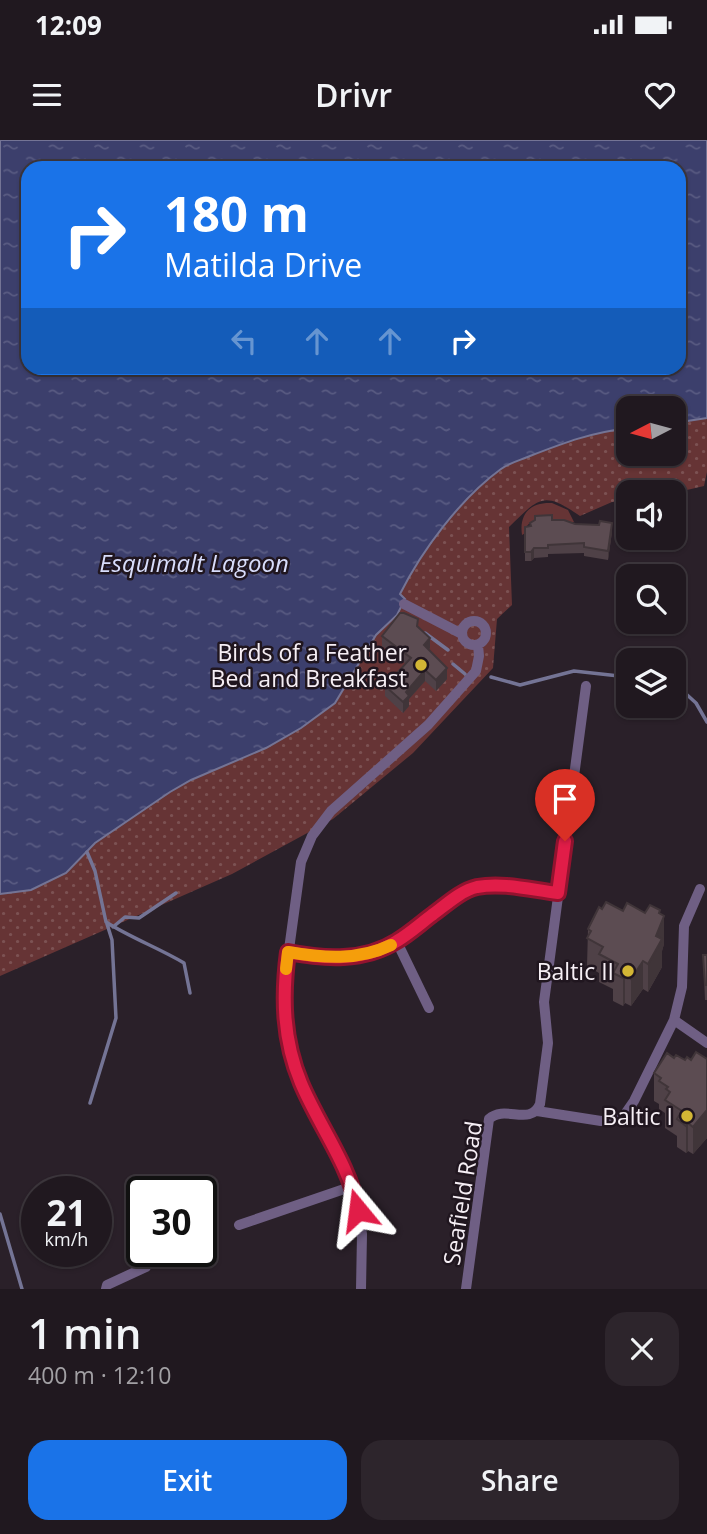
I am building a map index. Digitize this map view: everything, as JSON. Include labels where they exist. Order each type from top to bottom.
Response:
[{"type":"street","points":[[404,604],[462,635],[468,643],[478,645],[486,635],[484,626],[473,621],[467,623],[462,635]]},
{"type":"street","points":[[361,1289],[362,1234],[353,1186],[301,1083],[287,1041],[283,993],[301,862],[312,836],[331,811],[428,725],[476,671],[478,645]]},
{"type":"street","points":[[586,686],[544,1002],[547,1056],[537,1111],[601,1121],[613,1120],[625,1114],[674,1020],[682,988],[684,926],[700,889]]},
{"type":"street","points":[[288,952],[314,957],[345,958],[379,950],[397,942],[460,894],[477,887],[502,886],[558,893]]},
{"type":"street","points":[[397,942],[429,1008]]},
{"type":"street","points":[[674,1020],[707,1042]]},
{"type":"street","name":"Seafield Road","points":[[466,1289],[489,1119],[495,1114],[527,1116],[537,1111]]},
{"type":"street","points":[[239,1225],[353,1186]]},
{"type":"street","points":[[106,1289],[107,1286],[146,1267]]},
{"type":"shaded area","name":"Esquimalt Lagoon","points":[[0,140],[707,140],[707,472],[704,486],[686,490],[686,480],[616,480],[616,502],[580,516],[549,500],[528,509],[509,527],[512,605],[497,619],[493,668],[413,753],[333,819],[232,874],[0,976]]},
{"type":"shaded area","points":[[552,503],[568,510],[574,522],[537,520],[527,526],[527,532],[522,535],[522,521],[527,511],[537,505]]},
{"type":"shaded area","points":[[401,608],[451,634],[456,641],[441,658],[400,624],[382,646],[374,639]]},
{"type":"water","name":"Esquimalt Lagoon","points":[[0,140],[707,140],[707,418],[686,421],[686,396],[616,396],[616,430],[567,442],[501,469],[471,495],[431,543],[400,594],[405,599],[397,615],[376,635],[335,703],[301,728],[266,748],[191,780],[170,792],[95,843],[66,873],[31,890],[0,894]]},
{"type":"building","points":[[552,515],[552,520],[575,524],[599,525],[600,521],[612,523],[608,551],[584,547],[584,543],[548,545],[548,548],[534,548],[531,552],[525,552],[525,527],[531,526],[535,516]]},
{"type":"building","points":[[400,613],[418,619],[417,626],[430,638],[424,645],[447,668],[436,680],[425,670],[406,692],[409,696],[403,702],[385,686],[411,658],[382,636]]},
{"type":"building","points":[[606,902],[623,911],[627,903],[645,913],[650,905],[660,910],[659,913],[664,916],[656,936],[662,939],[648,964],[643,961],[631,979],[613,973],[618,964],[599,954],[603,947],[587,938],[591,931],[588,929],[599,907],[602,909]]},
{"type":"building","points":[[703,955],[707,955],[707,985],[705,985]]},
{"type":"building","points":[[696,1052],[707,1059],[707,1110],[693,1127],[688,1123],[686,1126],[677,1119],[682,1111],[665,1100],[670,1092],[666,1089],[668,1087],[659,1081],[661,1078],[654,1073],[667,1053],[674,1058],[676,1055],[691,1060]]},
{"type":"waterway","points":[[425,633],[448,650]]},
{"type":"waterway","points":[[453,664],[465,674]]},
{"type":"waterway","points":[[491,677],[520,685],[574,671],[616,676]]},
{"type":"waterway","points":[[686,694],[696,703],[707,722]]},
{"type":"waterway","points":[[87,852],[95,871],[106,922],[184,963],[190,993]]},
{"type":"waterway","points":[[113,927],[125,917],[139,918],[176,893]]},
{"type":"waterway","points":[[90,1103],[116,1018],[112,940],[107,924]]},
{"type":"waterway","points":[[0,1214],[22,1289]]},
{"type":"slow traffic","points":[[286,969],[288,952],[314,957],[345,958],[391,945]]},
{"type":"place","name":"Birds of a Feather Bed and Breakfast","points":[[421,665]]},
{"type":"place","name":"Baltic II","points":[[628,971]]},
{"type":"place","name":"Baltic I","points":[[687,1116]]},
{"type":"route","points":[[358,1210],[353,1186],[301,1083],[287,1041],[283,993],[288,952],[314,957],[345,958],[379,950],[397,942],[460,894],[477,887],[502,886],[558,893],[565,841]]}]
